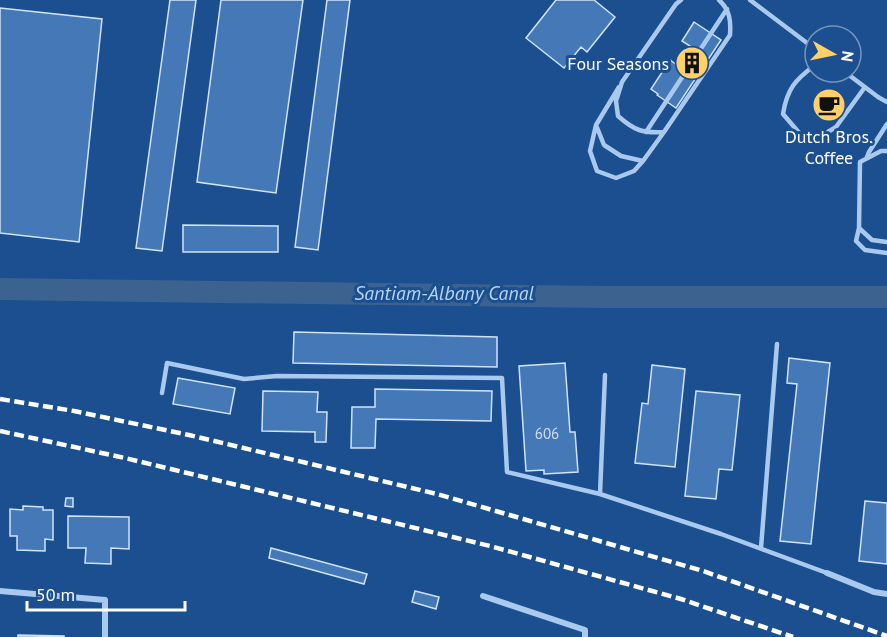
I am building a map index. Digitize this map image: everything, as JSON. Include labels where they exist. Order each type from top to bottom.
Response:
[{"type":"street","points":[[827,573],[874,592],[887,594]]},
{"type":"street","points":[[0,591],[105,600],[105,637]]},
{"type":"street","points":[[483,596],[585,634]]},
{"type":"lane","points":[[681,0],[622,82],[596,125],[590,151],[597,171],[616,178],[634,171],[664,132],[730,35],[731,20],[727,9],[719,0]]},
{"type":"lane","points":[[750,0],[803,40]]},
{"type":"lane","points":[[646,132],[727,9]]},
{"type":"lane","points":[[803,74],[786,96],[783,114],[801,135],[818,138],[836,127],[865,87]]},
{"type":"lane","points":[[622,82],[616,101],[618,116],[629,127],[646,132],[664,132]]},
{"type":"lane","points":[[861,84],[887,102]]},
{"type":"lane","points":[[867,158],[887,124]]},
{"type":"lane","points":[[596,125],[604,144],[621,156],[643,161]]},
{"type":"lane","points":[[887,150],[881,150],[860,162],[859,228],[856,241],[865,250],[887,253]]},
{"type":"lane","points":[[859,228],[872,240],[887,242]]},
{"type":"lane","points":[[760,548],[777,344]]},
{"type":"lane","points":[[162,393],[167,363],[244,380],[277,376],[502,378],[507,472],[600,494],[827,573]]},
{"type":"lane","points":[[600,494],[605,375]]},
{"type":"building","points":[[170,0],[196,0],[162,251],[136,248]]},
{"type":"building","points":[[221,0],[303,0],[276,193],[197,182]]},
{"type":"building","points":[[327,0],[350,0],[318,250],[295,247]]},
{"type":"building","points":[[556,0],[594,0],[615,17],[587,52],[581,47],[564,68],[526,38]]},
{"type":"building","points":[[0,8],[102,19],[79,242],[0,233]]},
{"type":"building","name":"Four Seasons","points":[[694,22],[721,40],[676,108],[651,89],[670,60],[677,65],[690,46],[682,41]]},
{"type":"building","name":"Dutch Bros. Coffee","points":[[826,90],[841,103],[824,118],[815,110],[824,100],[821,97]]},
{"type":"building","points":[[183,225],[278,226],[278,252],[183,252]]},
{"type":"building","points":[[294,332],[497,337],[497,367],[293,363]]},
{"type":"building","points":[[789,358],[830,363],[811,544],[780,541],[797,384],[787,383]]},
{"type":"building","points":[[565,363],[570,432],[575,432],[578,472],[544,474],[544,470],[526,471],[519,366]]},
{"type":"building","points":[[652,365],[685,369],[675,467],[635,463],[642,403],[648,404]]},
{"type":"building","points":[[178,378],[235,388],[230,414],[173,404]]},
{"type":"building","points":[[375,389],[492,391],[491,421],[376,419],[375,448],[351,448],[352,407],[375,407]]},
{"type":"building","points":[[263,391],[318,392],[317,412],[327,412],[326,442],[315,442],[315,432],[262,431]]},
{"type":"building","points":[[696,391],[740,395],[732,470],[719,469],[716,499],[685,496]]},
{"type":"building","points":[[66,498],[73,498],[73,507],[65,506]]},
{"type":"building","points":[[865,501],[887,503],[887,564],[859,561]]},
{"type":"building","points":[[23,506],[53,510],[53,540],[45,539],[45,551],[17,550],[17,536],[10,536],[10,509],[23,510]]},
{"type":"building","points":[[68,516],[129,517],[129,549],[111,548],[111,564],[85,563],[86,548],[68,548]]},
{"type":"building","points":[[271,548],[367,574],[364,584],[269,558]]},
{"type":"building","points":[[415,591],[439,597],[436,609],[412,602]]},
{"type":"building","points":[[18,635],[64,636],[64,637],[18,637]]},
{"type":"waterway","name":"Santiam-Albany Canal","points":[[0,289],[604,297],[887,297]]},
{"type":"railway","points":[[0,399],[74,411],[189,435],[437,494],[703,571],[887,636]]},
{"type":"railway","points":[[0,431],[125,458],[490,546],[681,599],[793,637]]},
{"type":"place","name":"Four Seasons","points":[[692,63]]},
{"type":"place","name":"Dutch Bros. Coffee","points":[[829,105]]}]
